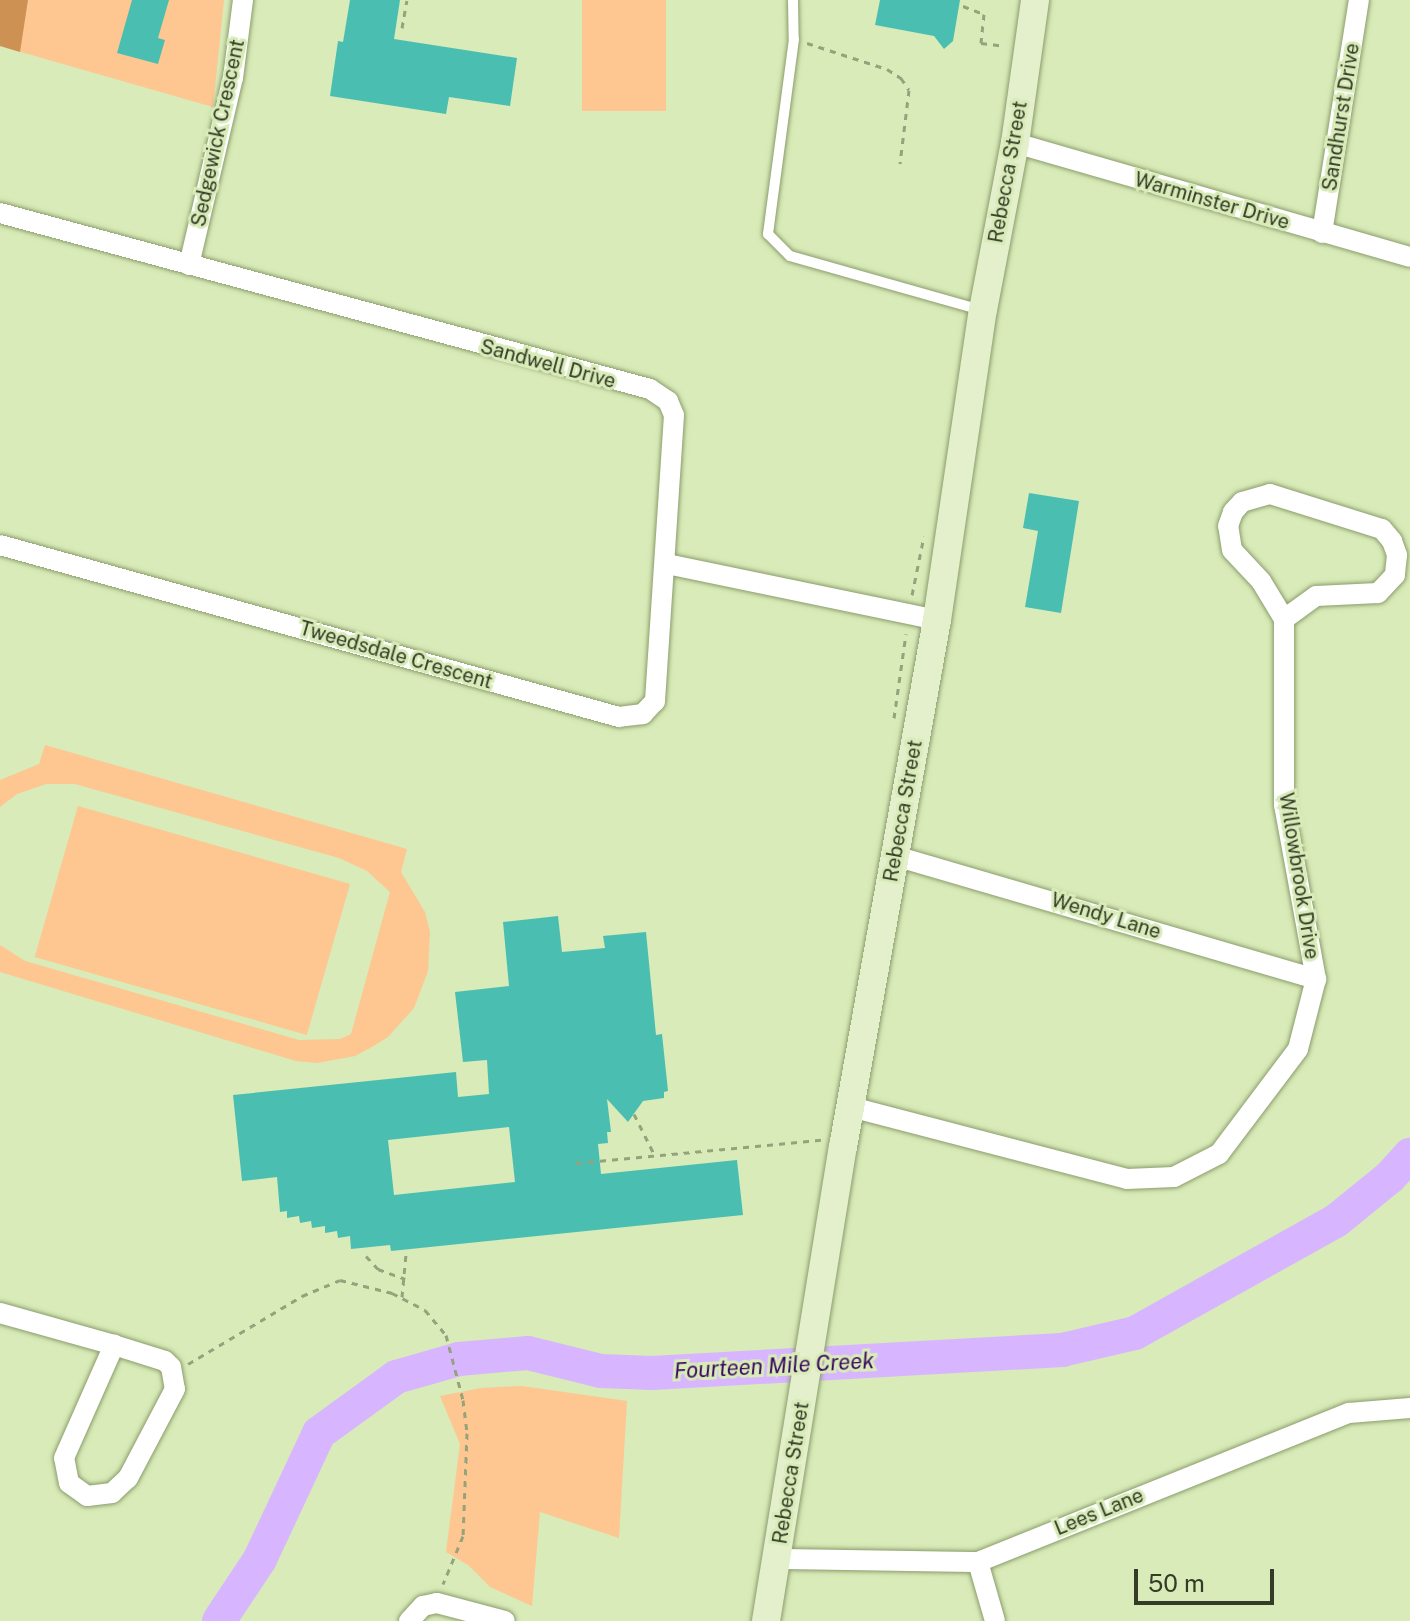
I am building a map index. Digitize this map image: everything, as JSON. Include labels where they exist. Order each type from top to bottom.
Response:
[{"type":"main road","name":"Rebecca Street","points":[[766,1621],[844,1142],[937,620],[983,310],[1015,143],[1035,0]]},
{"type":"street","name":"Sedgewick Crescent","points":[[189,265],[233,78],[243,0]]},
{"type":"street","name":"Sandhurst Drive","points":[[1322,233],[1359,0]]},
{"type":"street","name":"Warminster Drive","points":[[1015,143],[1410,257]]},
{"type":"street","name":"Sandwell Drive","points":[[0,213],[650,389],[668,401],[674,415],[667,564]]},
{"type":"street","points":[[1270,494],[1320,507],[1382,529],[1392,541],[1397,555],[1395,575],[1378,593],[1316,596],[1284,619],[1261,581],[1232,550],[1228,539],[1233,512],[1242,502],[1270,494]]},
{"type":"street","name":"Tweedsdale Crescent","points":[[0,545],[619,717],[643,714],[655,701],[667,564]]},
{"type":"street","points":[[667,564],[937,620]]},
{"type":"street","name":"Willowbrook Drive","points":[[851,1107],[1127,1179],[1174,1177],[1219,1154],[1298,1049],[1316,979],[1284,805],[1284,619]]},
{"type":"street","name":"Wendy Lane","points":[[895,856],[1316,979]]},
{"type":"street","points":[[0,1313],[114,1345],[165,1361],[172,1373],[175,1389],[128,1478],[112,1493],[87,1496],[69,1483],[64,1458],[114,1345]]},
{"type":"street","name":"Lees Lane","points":[[778,1559],[978,1562],[1349,1413],[1410,1408]]},
{"type":"street","points":[[978,1562],[995,1621]]},
{"type":"street","points":[[409,1621],[423,1606],[437,1603],[505,1621]]},
{"type":"lane","points":[[793,0],[794,39],[768,234],[790,256],[983,310]]},
{"type":"path","points":[[402,28],[407,0]]},
{"type":"path","points":[[963,6],[984,14],[981,43],[1008,47]]},
{"type":"path","points":[[794,39],[887,69],[901,78],[909,90],[900,163]]},
{"type":"path","points":[[634,1114],[654,1154]]},
{"type":"path","points":[[576,1163],[808,1139],[844,1142]]},
{"type":"path","points":[[402,1299],[406,1254]]},
{"type":"path","points":[[366,1256],[378,1269],[405,1279]]},
{"type":"path","points":[[172,1373],[302,1296],[340,1280],[402,1299],[425,1310],[446,1335],[463,1400],[467,1433],[463,1536],[437,1603]]},
{"type":"shaded area","points":[[0,0],[224,0],[213,107],[0,46]]},
{"type":"shaded area","points":[[0,0],[28,0],[20,52],[0,46]]},
{"type":"shaded area","points":[[582,0],[666,0],[666,111],[582,111]]},
{"type":"shaded area","points":[[45,745],[407,849],[401,872],[425,912],[430,932],[428,971],[414,1008],[388,1037],[372,1047],[355,1056],[317,1063],[296,1061],[0,972],[0,945],[25,961],[299,1040],[340,1039],[351,1034],[390,892],[367,871],[339,858],[75,784],[46,784],[17,794],[0,807],[0,780],[39,764]]},
{"type":"shaded area","points":[[78,806],[350,884],[307,1035],[35,957]]},
{"type":"shaded area","points":[[522,1386],[627,1401],[619,1538],[540,1512],[532,1606],[490,1587],[468,1565],[446,1552],[460,1444],[440,1396],[481,1388]]},
{"type":"building","points":[[132,0],[169,0],[158,38],[165,40],[158,64],[117,53]]},
{"type":"building","points":[[350,0],[400,0],[394,39],[517,58],[510,106],[449,97],[446,114],[330,96],[338,41],[343,42]]},
{"type":"building","points":[[880,0],[960,0],[953,41],[944,49],[934,36],[875,25]]},
{"type":"building","points":[[1029,493],[1079,501],[1061,613],[1025,607],[1038,531],[1023,528]]},
{"type":"building","points":[[558,916],[562,952],[605,948],[603,936],[646,932],[656,1035],[662,1034],[668,1091],[664,1092],[664,1098],[643,1101],[628,1122],[607,1099],[611,1132],[607,1132],[608,1143],[598,1144],[601,1174],[737,1160],[743,1215],[391,1251],[390,1245],[351,1249],[350,1236],[338,1238],[337,1231],[325,1233],[325,1226],[312,1228],[311,1221],[300,1223],[299,1216],[287,1218],[287,1211],[280,1212],[277,1177],[242,1181],[233,1095],[456,1072],[458,1097],[489,1094],[487,1060],[463,1062],[455,992],[509,986],[503,922]],"holes":[[[509,1127],[515,1182],[394,1195],[388,1140]]]},
{"type":"waterway","name":"Fourteen Mile Creek","points":[[219,1621],[260,1559],[319,1433],[396,1377],[459,1359],[528,1353],[601,1371],[652,1373],[1062,1350],[1135,1333],[1337,1220],[1390,1177],[1410,1155]]}]
